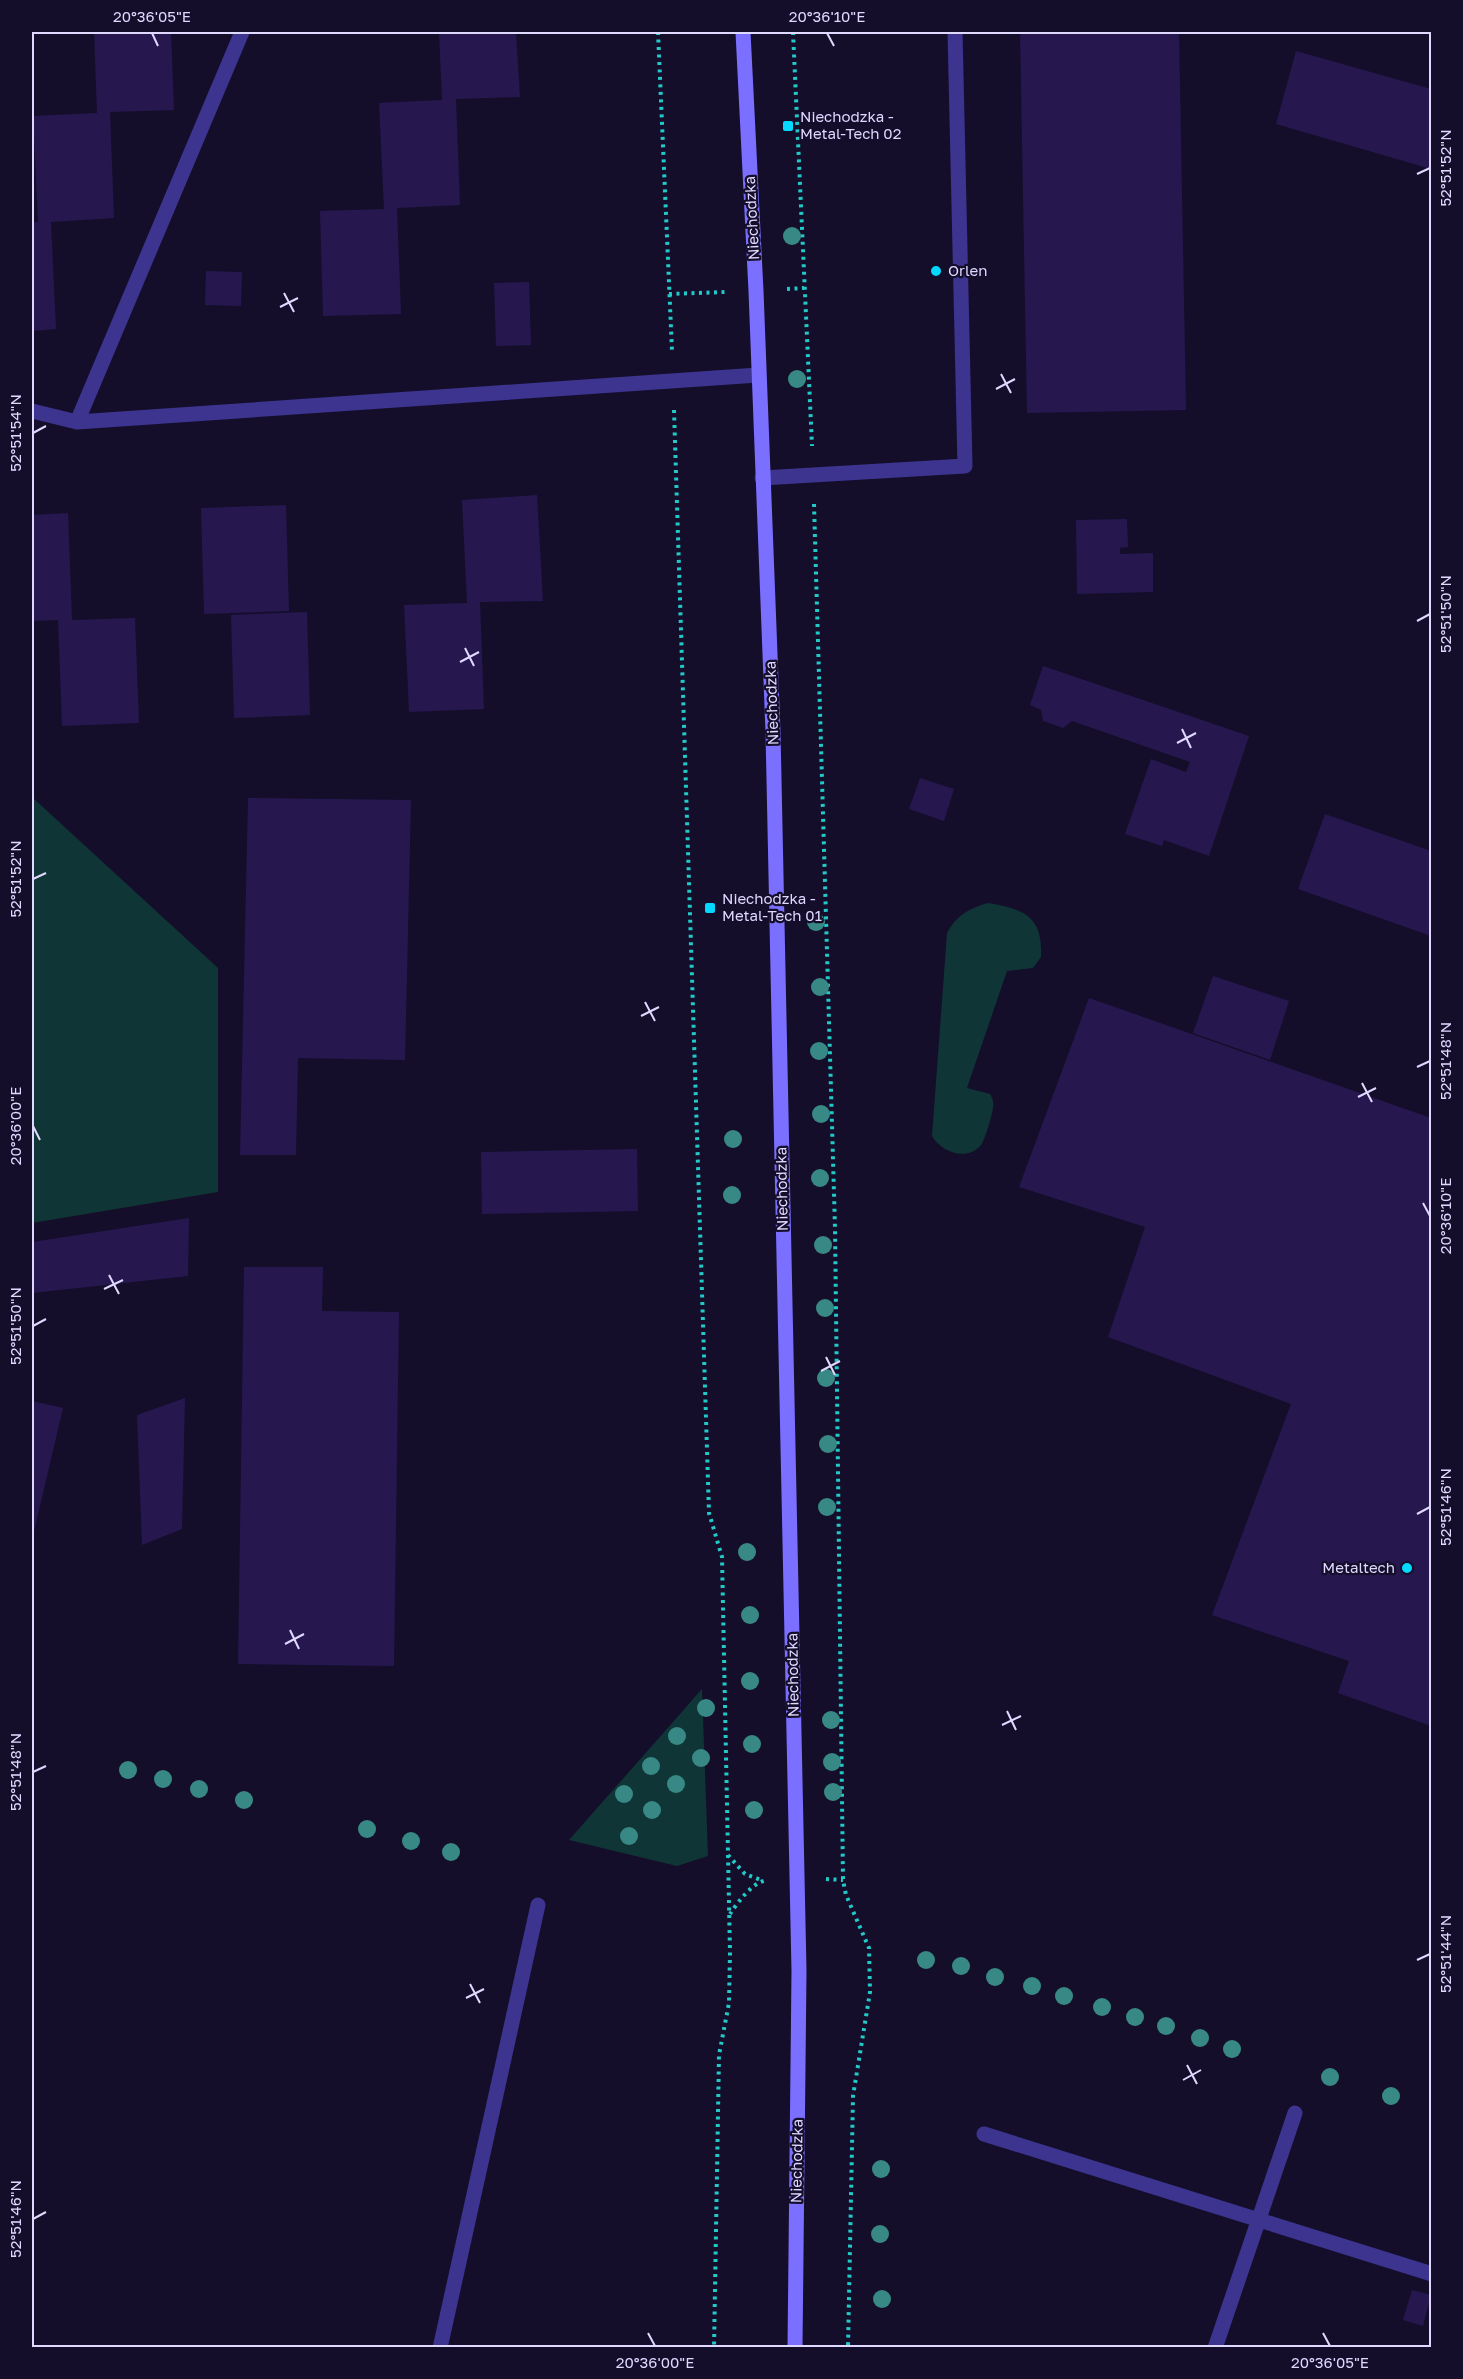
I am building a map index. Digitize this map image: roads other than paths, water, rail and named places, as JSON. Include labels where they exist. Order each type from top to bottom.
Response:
[{"type":"street","name":"Niechodzka","points":[[743,32],[773,743],[799,1971],[795,2348]]},
{"type":"lane","points":[[77,422],[242,32]]},
{"type":"lane","points":[[762,478],[965,466],[955,32]]},
{"type":"lane","points":[[32,411],[77,422],[758,375]]},
{"type":"lane","points":[[440,2348],[538,1905]]},
{"type":"lane","points":[[1215,2348],[1295,2113]]},
{"type":"lane","points":[[984,2134],[1431,2274]]},
{"type":"place","name":"Niechodzka - Metal-Tech 02","points":[[788,126]]},
{"type":"place","name":"Orlen","points":[[936,271]]},
{"type":"place","name":"Niechodzka - Metal-Tech 01","points":[[710,908]]},
{"type":"place","name":"Metaltech","points":[[1407,1568]]}]
